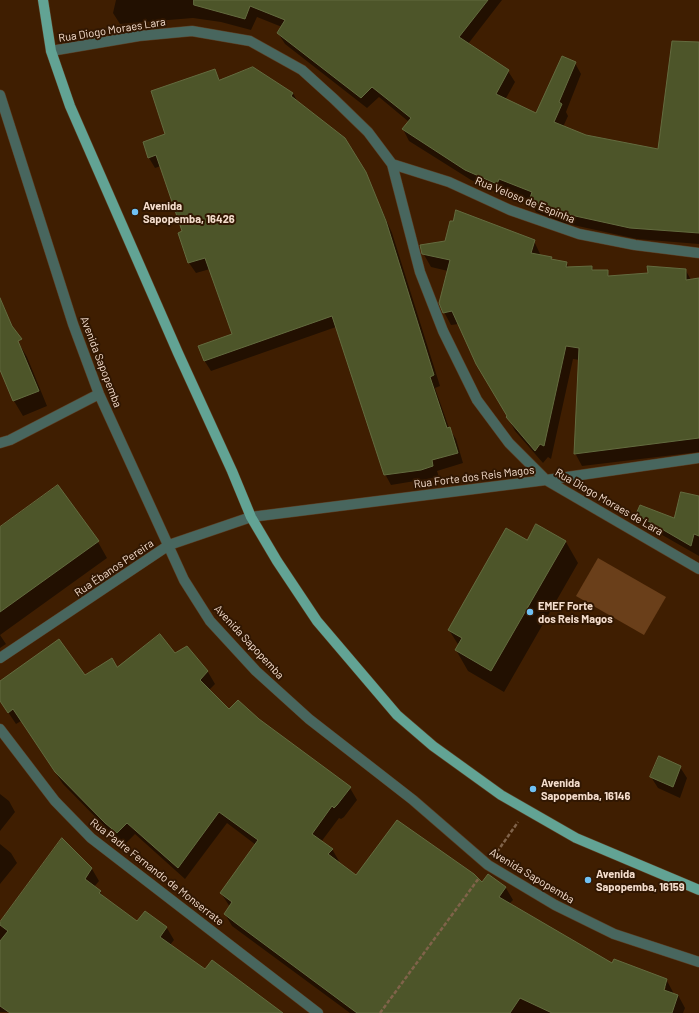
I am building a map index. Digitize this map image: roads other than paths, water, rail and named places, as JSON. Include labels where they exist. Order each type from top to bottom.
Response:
[{"type":"main road","points":[[44,0],[50,52],[73,113],[251,517],[277,562],[317,622],[392,710],[461,768],[501,796],[576,838],[699,890]]},
{"type":"street","name":"Rua Diogo Moraes Lara","points":[[50,52],[139,36],[192,31],[250,41],[302,70],[368,132],[392,164]]},
{"type":"street","name":"Avenida Sapopemba","points":[[0,95],[73,324],[99,394],[184,580],[210,620],[256,671],[310,719],[413,800],[488,865],[555,905],[614,934],[699,962]]},
{"type":"street","name":"Rua Veloso de Espinha","points":[[392,164],[449,182],[510,210],[579,234],[635,245],[699,253]]},
{"type":"street","name":"Rua Diogo Moraes de Lara","points":[[392,164],[420,272],[443,331],[477,400],[509,443],[546,480],[699,569]]},
{"type":"street","points":[[0,443],[10,440],[99,394]]},
{"type":"street","name":"Rua Forte dos Reis Magos","points":[[251,517],[546,480],[699,458]]},
{"type":"street","name":"Rua Ébanos Pereira","points":[[0,658],[169,546],[251,517]]},
{"type":"street","name":"Rua Padre Fernando de Monserrate","points":[[0,729],[55,801],[91,838],[318,1013]]},
{"type":"place","name":"Avenida Sapopemba, 16426","points":[[135,212]]},
{"type":"place","name":"EMEF Forte dos Reis Magos","points":[[530,612]]},
{"type":"place","name":"Avenida Sapopemba, 16146","points":[[533,789]]},
{"type":"place","name":"Avenida Sapopemba, 16159","points":[[588,880]]}]
